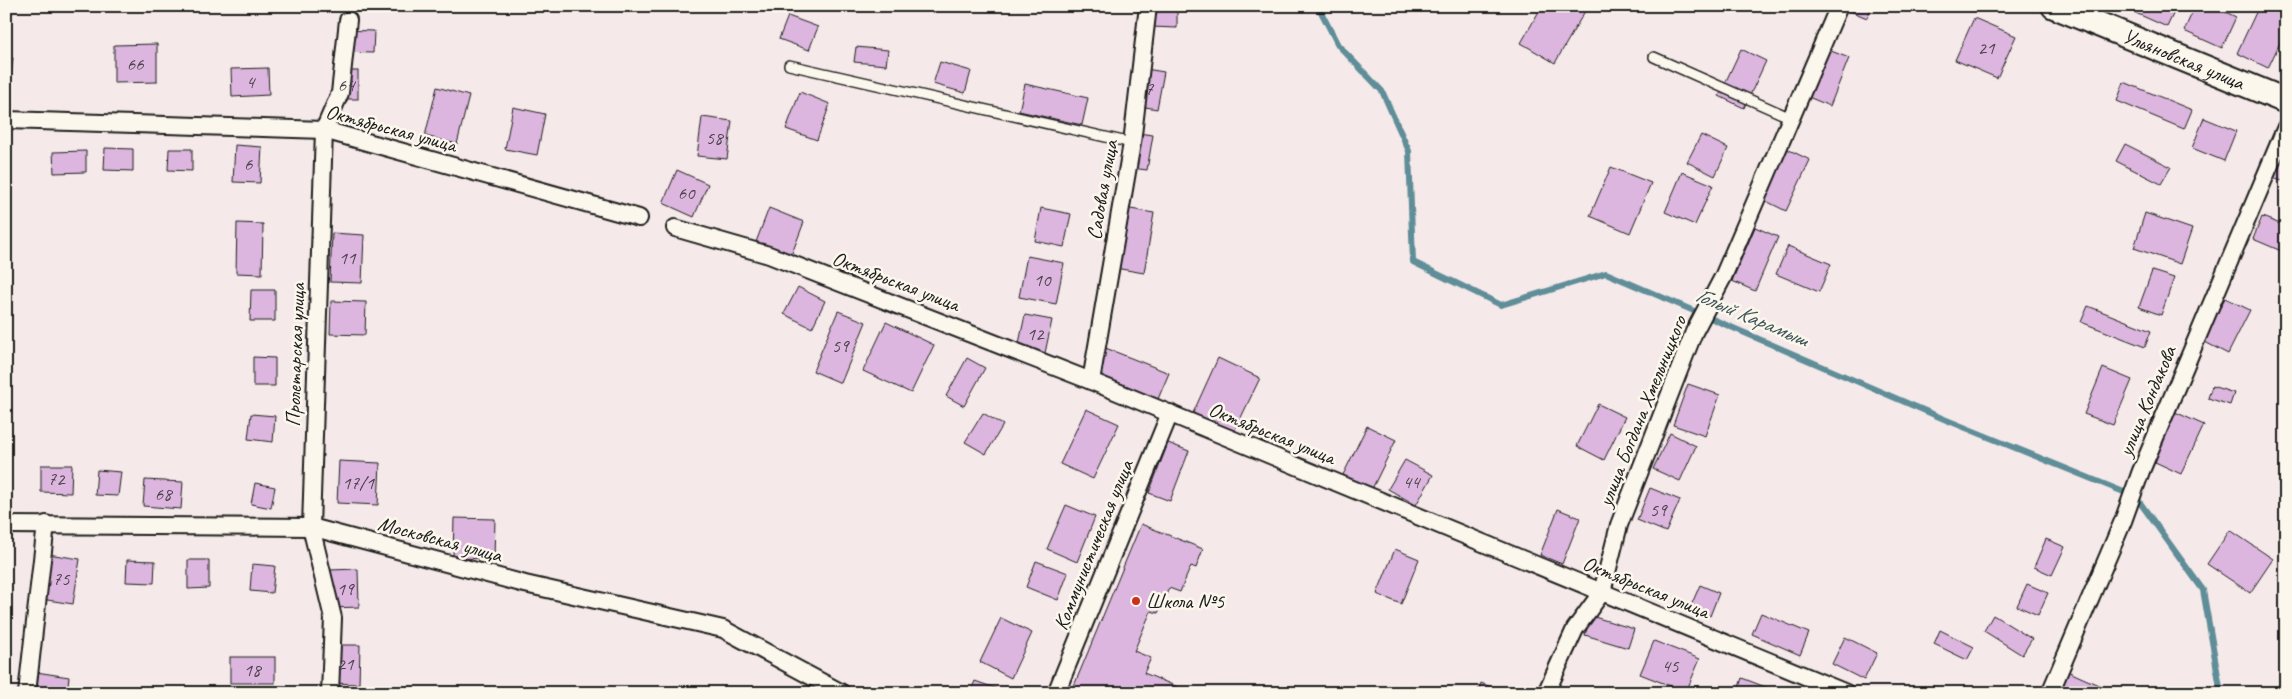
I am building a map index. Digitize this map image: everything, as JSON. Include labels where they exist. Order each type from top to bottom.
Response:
[{"type":"street","name":"Садовая улица","points":[[1091,381],[1132,142],[1148,6]]},
{"type":"street","name":"улица Богдана Хмельницкого","points":[[1546,693],[1574,629],[1602,592],[1619,525],[1694,332],[1723,277],[1839,6]]},
{"type":"street","name":"Ульяновская улица","points":[[2054,6],[2286,101]]},
{"type":"street","name":"Пролетарская улица","points":[[330,693],[333,618],[311,527],[324,130],[340,93],[348,20]]},
{"type":"street","name":"Октябрьская улица","points":[[6,120],[324,130],[639,218]]},
{"type":"street","name":"улица Кондакова","points":[[2050,693],[2286,127]]},
{"type":"street","name":"Октябрьская улица","points":[[675,228],[769,255],[1091,381],[1846,693]]},
{"type":"street","name":"Коммунистическая улица","points":[[1056,693],[1170,413]]},
{"type":"street","points":[[27,693],[46,524]]},
{"type":"street","name":"Московская улица","points":[[6,525],[311,527],[525,584],[723,629],[842,693]]},
{"type":"lane","points":[[1654,57],[1791,118]]},
{"type":"lane","points":[[789,65],[1132,142]]},
{"type":"building","points":[[361,6],[388,6],[388,12],[361,10]]},
{"type":"building","points":[[1152,6],[1177,6],[1177,28],[1151,27]]},
{"type":"building","points":[[1542,6],[1577,6],[1585,11],[1555,63],[1521,43]]},
{"type":"building","points":[[1838,6],[1872,6],[1867,18]]},
{"type":"building","points":[[2120,6],[2177,6],[2167,27]]},
{"type":"building","points":[[2195,6],[2213,6],[2236,17],[2222,48],[2184,31]]},
{"type":"building","points":[[2259,6],[2280,6],[2286,9],[2286,30],[2268,68],[2237,53]]},
{"type":"building","points":[[788,16],[818,27],[809,50],[779,39]]},
{"type":"building","points":[[1974,18],[2016,36],[1997,78],[1955,60]]},
{"type":"building","points":[[340,30],[374,31],[373,53],[340,52]]},
{"type":"building","points":[[157,44],[157,82],[114,83],[114,45]]},
{"type":"building","points":[[856,47],[888,50],[886,65],[854,62]]},
{"type":"building","points":[[1741,49],[1766,61],[1744,108],[1719,96]]},
{"type":"building","points":[[1826,49],[1849,58],[1830,106],[1806,96]]},
{"type":"building","points":[[6,57],[13,58],[8,99],[6,99]]},
{"type":"building","points":[[940,62],[971,71],[965,93],[933,84]]},
{"type":"building","points":[[268,68],[269,95],[232,97],[231,69]]},
{"type":"building","points":[[1140,68],[1164,72],[1157,109],[1134,105]]},
{"type":"building","points":[[334,71],[358,71],[358,99],[334,99]]},
{"type":"building","points":[[2124,82],[2192,110],[2184,129],[2117,101]]},
{"type":"building","points":[[1025,84],[1088,98],[1082,125],[1019,111]]},
{"type":"building","points":[[437,87],[469,96],[457,144],[425,136]]},
{"type":"building","points":[[800,92],[830,104],[817,140],[786,129]]},
{"type":"building","points":[[513,107],[545,114],[537,155],[505,149]]},
{"type":"building","points":[[702,117],[732,121],[727,159],[697,156]]},
{"type":"building","points":[[2204,118],[2236,131],[2224,161],[2192,148]]},
{"type":"building","points":[[1130,132],[1153,135],[1147,170],[1124,167]]},
{"type":"building","points":[[1701,135],[1728,148],[1715,176],[1687,162]]},
{"type":"building","points":[[2125,144],[2171,167],[2161,184],[2116,161]]},
{"type":"building","points":[[235,145],[262,147],[260,183],[233,182]]},
{"type":"building","points":[[1783,147],[1810,160],[1786,211],[1760,198]]},
{"type":"building","points":[[105,148],[133,149],[133,171],[104,170]]},
{"type":"building","points":[[169,149],[192,149],[192,171],[168,170]]},
{"type":"building","points":[[2281,150],[2286,151],[2286,182],[2272,178]]},
{"type":"building","points":[[86,151],[86,172],[54,173],[53,152]]},
{"type":"building","points":[[1611,167],[1651,183],[1630,233],[1590,216]]},
{"type":"building","points":[[677,170],[708,184],[694,217],[663,203]]},
{"type":"building","points":[[1682,172],[1713,185],[1695,225],[1665,212]]},
{"type":"building","points":[[769,208],[804,222],[791,256],[756,242]]},
{"type":"building","points":[[1041,208],[1071,214],[1064,247],[1035,241]]},
{"type":"building","points":[[1125,208],[1154,213],[1144,273],[1115,268]]},
{"type":"building","points":[[2145,213],[2192,229],[2180,264],[2134,248]]},
{"type":"building","points":[[2262,217],[2286,226],[2286,253],[2253,239]]},
{"type":"building","points":[[237,223],[263,224],[262,274],[236,273]]},
{"type":"building","points":[[1755,227],[1778,237],[1755,291],[1732,281]]},
{"type":"building","points":[[332,233],[364,235],[362,283],[330,282]]},
{"type":"building","points":[[1788,246],[1831,264],[1819,292],[1776,274]]},
{"type":"building","points":[[1027,256],[1064,263],[1056,304],[1019,297]]},
{"type":"building","points":[[2152,271],[2174,278],[2161,315],[2139,307]]},
{"type":"building","points":[[798,287],[825,301],[812,328],[784,314]]},
{"type":"building","points":[[251,290],[275,290],[275,321],[250,321]]},
{"type":"building","points":[[2225,298],[2250,310],[2228,354],[2203,341]]},
{"type":"building","points":[[331,301],[366,302],[365,335],[330,334]]},
{"type":"building","points":[[2088,306],[2151,331],[2145,347],[2081,322]]},
{"type":"building","points":[[838,311],[866,322],[841,383],[813,371]]},
{"type":"building","points":[[1025,315],[1052,320],[1045,353],[1018,348]]},
{"type":"building","points":[[886,322],[934,345],[911,393],[863,371]]},
{"type":"building","points":[[1103,347],[1169,373],[1158,399],[1093,372]]},
{"type":"building","points":[[253,357],[275,358],[275,386],[253,386]]},
{"type":"building","points":[[967,358],[985,368],[964,406],[946,396]]},
{"type":"building","points":[[1218,358],[1260,378],[1234,432],[1193,413]]},
{"type":"building","points":[[2103,368],[2132,380],[2113,425],[2084,414]]},
{"type":"building","points":[[1688,384],[1720,395],[1705,436],[1673,425]]},
{"type":"building","points":[[2212,386],[2234,393],[2230,405],[2208,398]]},
{"type":"building","points":[[1598,404],[1625,417],[1604,460],[1577,446]]},
{"type":"building","points":[[1086,409],[1119,424],[1093,479],[1060,464]]},
{"type":"building","points":[[2175,412],[2204,425],[2181,474],[2153,461]]},
{"type":"building","points":[[983,413],[1003,425],[986,454],[965,442]]},
{"type":"building","points":[[251,414],[275,416],[273,442],[248,439]]},
{"type":"building","points":[[1367,426],[1396,440],[1370,493],[1341,479]]},
{"type":"building","points":[[1670,433],[1696,446],[1680,481],[1653,469]]},
{"type":"building","points":[[1168,443],[1189,451],[1170,501],[1149,493]]},
{"type":"building","points":[[1405,460],[1433,475],[1416,505],[1388,489]]},
{"type":"building","points":[[339,461],[380,463],[378,505],[337,503]]},
{"type":"building","points":[[41,465],[72,465],[71,493],[41,492]]},
{"type":"building","points":[[97,470],[121,472],[118,496],[95,495]]},
{"type":"building","points":[[145,480],[183,482],[181,509],[143,506]]},
{"type":"building","points":[[255,483],[275,487],[271,508],[251,504]]},
{"type":"building","points":[[1650,488],[1680,500],[1666,532],[1637,520]]},
{"type":"building","points":[[1066,505],[1095,517],[1077,562],[1047,549]]},
{"type":"building","points":[[1558,509],[1580,518],[1562,564],[1540,555]]},
{"type":"building","points":[[454,518],[495,519],[494,559],[453,558]]},
{"type":"building","name":"Школа №5","points":[[1141,524],[1203,549],[1196,568],[1191,566],[1180,592],[1169,588],[1158,613],[1151,611],[1134,651],[1151,658],[1144,673],[1180,688],[1178,693],[1071,693]]},
{"type":"building","points":[[2230,530],[2273,559],[2250,593],[2207,564]]},
{"type":"building","points":[[2046,539],[2065,547],[2052,575],[2034,567]]},
{"type":"building","points":[[1395,549],[1419,559],[1401,604],[1377,594]]},
{"type":"building","points":[[48,554],[80,559],[73,604],[41,599]]},
{"type":"building","points":[[127,560],[155,561],[154,583],[126,582]]},
{"type":"building","points":[[188,560],[209,560],[209,588],[188,589]]},
{"type":"building","points":[[1036,561],[1068,573],[1058,600],[1026,587]]},
{"type":"building","points":[[252,564],[275,566],[272,593],[250,591]]},
{"type":"building","points":[[358,569],[359,607],[332,608],[330,570]]},
{"type":"building","points":[[2027,584],[2048,593],[2038,615],[2017,606]]},
{"type":"building","points":[[1700,585],[1719,593],[1710,616],[1690,608]]},
{"type":"building","points":[[1761,613],[1809,633],[1800,655],[1752,634]]},
{"type":"building","points":[[1993,615],[2032,639],[2022,655],[1984,631]]},
{"type":"building","points":[[1591,616],[1634,629],[1628,648],[1585,635]]},
{"type":"building","points":[[1001,618],[1032,633],[1011,678],[980,662]]},
{"type":"building","points":[[1940,630],[1974,647],[1967,660],[1934,644]]},
{"type":"building","points":[[1845,637],[1877,653],[1864,680],[1832,664]]},
{"type":"building","points":[[1654,641],[1700,659],[1686,692],[1640,674]]},
{"type":"building","points":[[331,645],[360,645],[359,684],[330,683]]},
{"type":"building","points":[[230,657],[275,657],[275,683],[230,683]]},
{"type":"building","points":[[2065,670],[2114,693],[2063,693],[2056,690]]},
{"type":"building","points":[[36,672],[69,677],[67,693],[33,693]]},
{"type":"building","points":[[1742,678],[1781,693],[1737,693]]},
{"type":"building","points":[[975,681],[1006,692],[1006,693],[970,693]]},
{"type":"building","points":[[1481,683],[1504,692],[1504,693],[1477,693]]},
{"type":"waterway","name":"Голый Карамыш","points":[[1318,6],[1338,45],[1382,91],[1409,151],[1413,262],[1501,305],[1606,273],[1944,419],[2136,497],[2203,590],[2221,693]]},
{"type":"place","name":"Школа №5","points":[[1136,601]]}]
